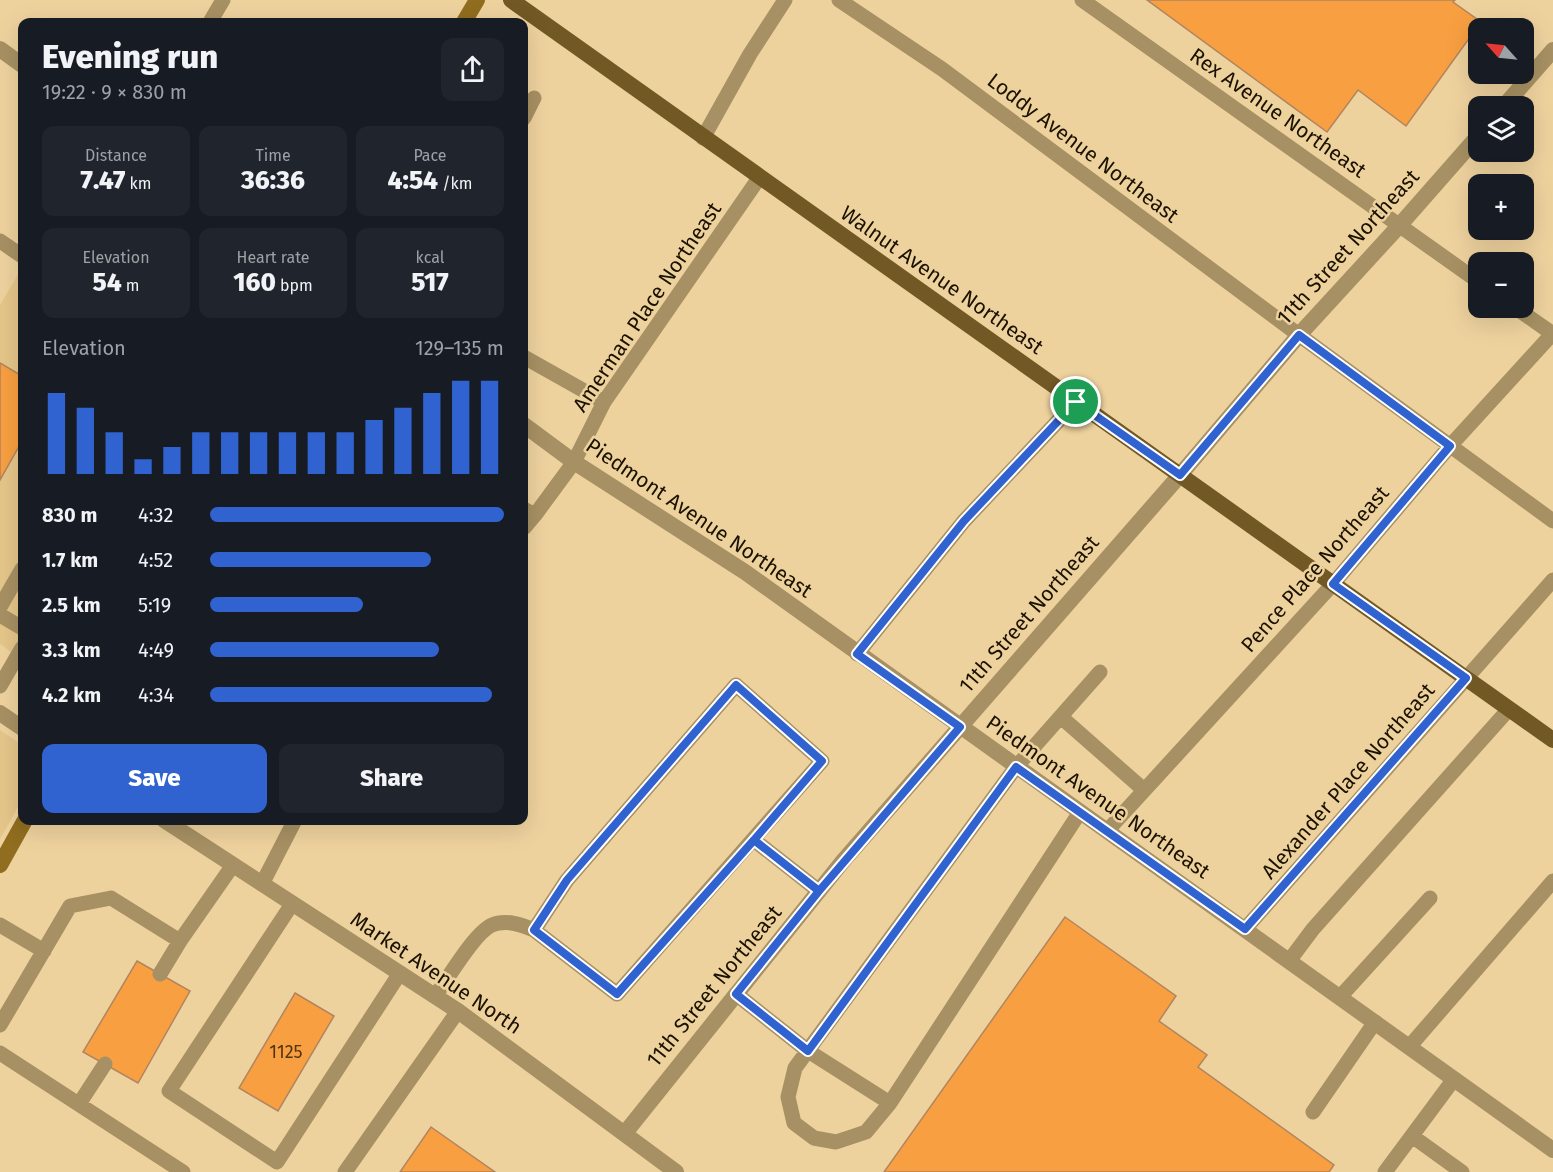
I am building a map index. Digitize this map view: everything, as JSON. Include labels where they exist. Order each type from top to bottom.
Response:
[{"type":"main road","points":[[466,18],[477,0]]},
{"type":"main road","name":"Walnut Avenue Northeast","points":[[511,0],[1553,740]]},
{"type":"main road","points":[[0,865],[22,825]]},
{"type":"street","points":[[0,49],[18,62]]},
{"type":"street","points":[[1513,96],[1553,50]]},
{"type":"street","name":"11th Street Northeast","points":[[625,1134],[819,891],[1299,335],[1468,147]]},
{"type":"street","name":"Piedmont Avenue Northeast","points":[[528,428],[574,462],[746,573],[1553,1150]]},
{"type":"street","points":[[0,713],[18,725]]},
{"type":"street","name":"Market Avenue North","points":[[172,825],[458,1011],[676,1172]]},
{"type":"lane","points":[[212,18],[223,0]]},
{"type":"lane","points":[[703,138],[750,54],[785,0]]},
{"type":"lane","name":"Loddy Avenue Northeast","points":[[839,0],[942,69],[1553,521]]},
{"type":"lane","name":"Rex Avenue Northeast","points":[[1082,0],[1468,274]]},
{"type":"lane","points":[[528,110],[534,98]]},
{"type":"lane","name":"Amerman Place Northeast","points":[[529,512],[574,462],[604,402],[759,178]]},
{"type":"lane","points":[[0,241],[18,253]]},
{"type":"lane","points":[[1530,318],[1553,334]]},
{"type":"lane","name":"Pence Place Northeast","points":[[1107,831],[1333,584],[1450,446],[1553,334]]},
{"type":"lane","points":[[528,359],[604,402]]},
{"type":"lane","points":[[857,654],[964,521],[1076,402]]},
{"type":"lane","points":[[0,607],[18,576]]},
{"type":"lane","name":"Alexander Place Northeast","points":[[1245,929],[1553,580]]},
{"type":"lane","points":[[0,615],[18,626]]},
{"type":"lane","points":[[0,686],[18,655]]},
{"type":"lane","points":[[1080,812],[890,1103],[866,1132],[836,1142],[814,1138],[794,1123],[788,1097],[795,1068],[1016,767],[1100,672]]},
{"type":"lane","points":[[435,996],[477,938],[493,925],[517,923],[534,930],[617,994],[822,761],[736,685],[567,880],[534,930]]},
{"type":"lane","points":[[1289,961],[1313,929],[1509,709]]},
{"type":"lane","points":[[1061,717],[1144,790]]},
{"type":"lane","points":[[262,884],[292,825]]},
{"type":"lane","points":[[754,840],[819,891]]},
{"type":"lane","points":[[160,974],[233,865]]},
{"type":"lane","points":[[1408,1047],[1553,881]]},
{"type":"lane","points":[[0,1025],[70,906],[111,898],[180,941]]},
{"type":"lane","points":[[1340,997],[1431,898]]},
{"type":"lane","points":[[292,904],[169,1091],[277,1161],[400,973]]},
{"type":"lane","points":[[0,926],[44,951]]},
{"type":"lane","points":[[736,994],[808,1051],[890,1103]]},
{"type":"lane","points":[[345,1172],[458,1011]]},
{"type":"lane","points":[[1313,1113],[1375,1022]]},
{"type":"lane","points":[[0,1053],[183,1172]]},
{"type":"lane","points":[[79,1104],[105,1064]]},
{"type":"lane","points":[[1385,1172],[1454,1079]]},
{"type":"lane","points":[[1412,1137],[1462,1172]]},
{"type":"shaded area","points":[[18,275],[18,657],[0,644],[0,305]]},
{"type":"shaded area","points":[[0,730],[18,742],[18,807],[0,839]]},
{"type":"building","points":[[1147,0],[1455,0],[1453,2],[1475,18],[1468,18],[1468,40],[1406,126],[1358,90],[1327,132]]},
{"type":"building","points":[[0,363],[18,374],[18,448],[0,480]]},
{"type":"building","points":[[1065,917],[1176,996],[1159,1021],[1207,1055],[1198,1067],[1334,1165],[1329,1172],[884,1172]]},
{"type":"building","points":[[137,961],[190,991],[138,1083],[83,1052]]},
{"type":"building","points":[[295,993],[334,1016],[278,1111],[239,1088]]},
{"type":"building","points":[[431,1127],[495,1172],[400,1172]]},
{"type":"route","points":[[1076,402],[964,521],[857,654],[960,727],[819,891],[754,840],[617,994],[534,930],[567,880],[736,685],[822,761],[754,840],[819,891],[736,994],[808,1051],[1016,767],[1245,929],[1466,678],[1333,584],[1450,446],[1299,335],[1180,475],[1076,402]]}]
